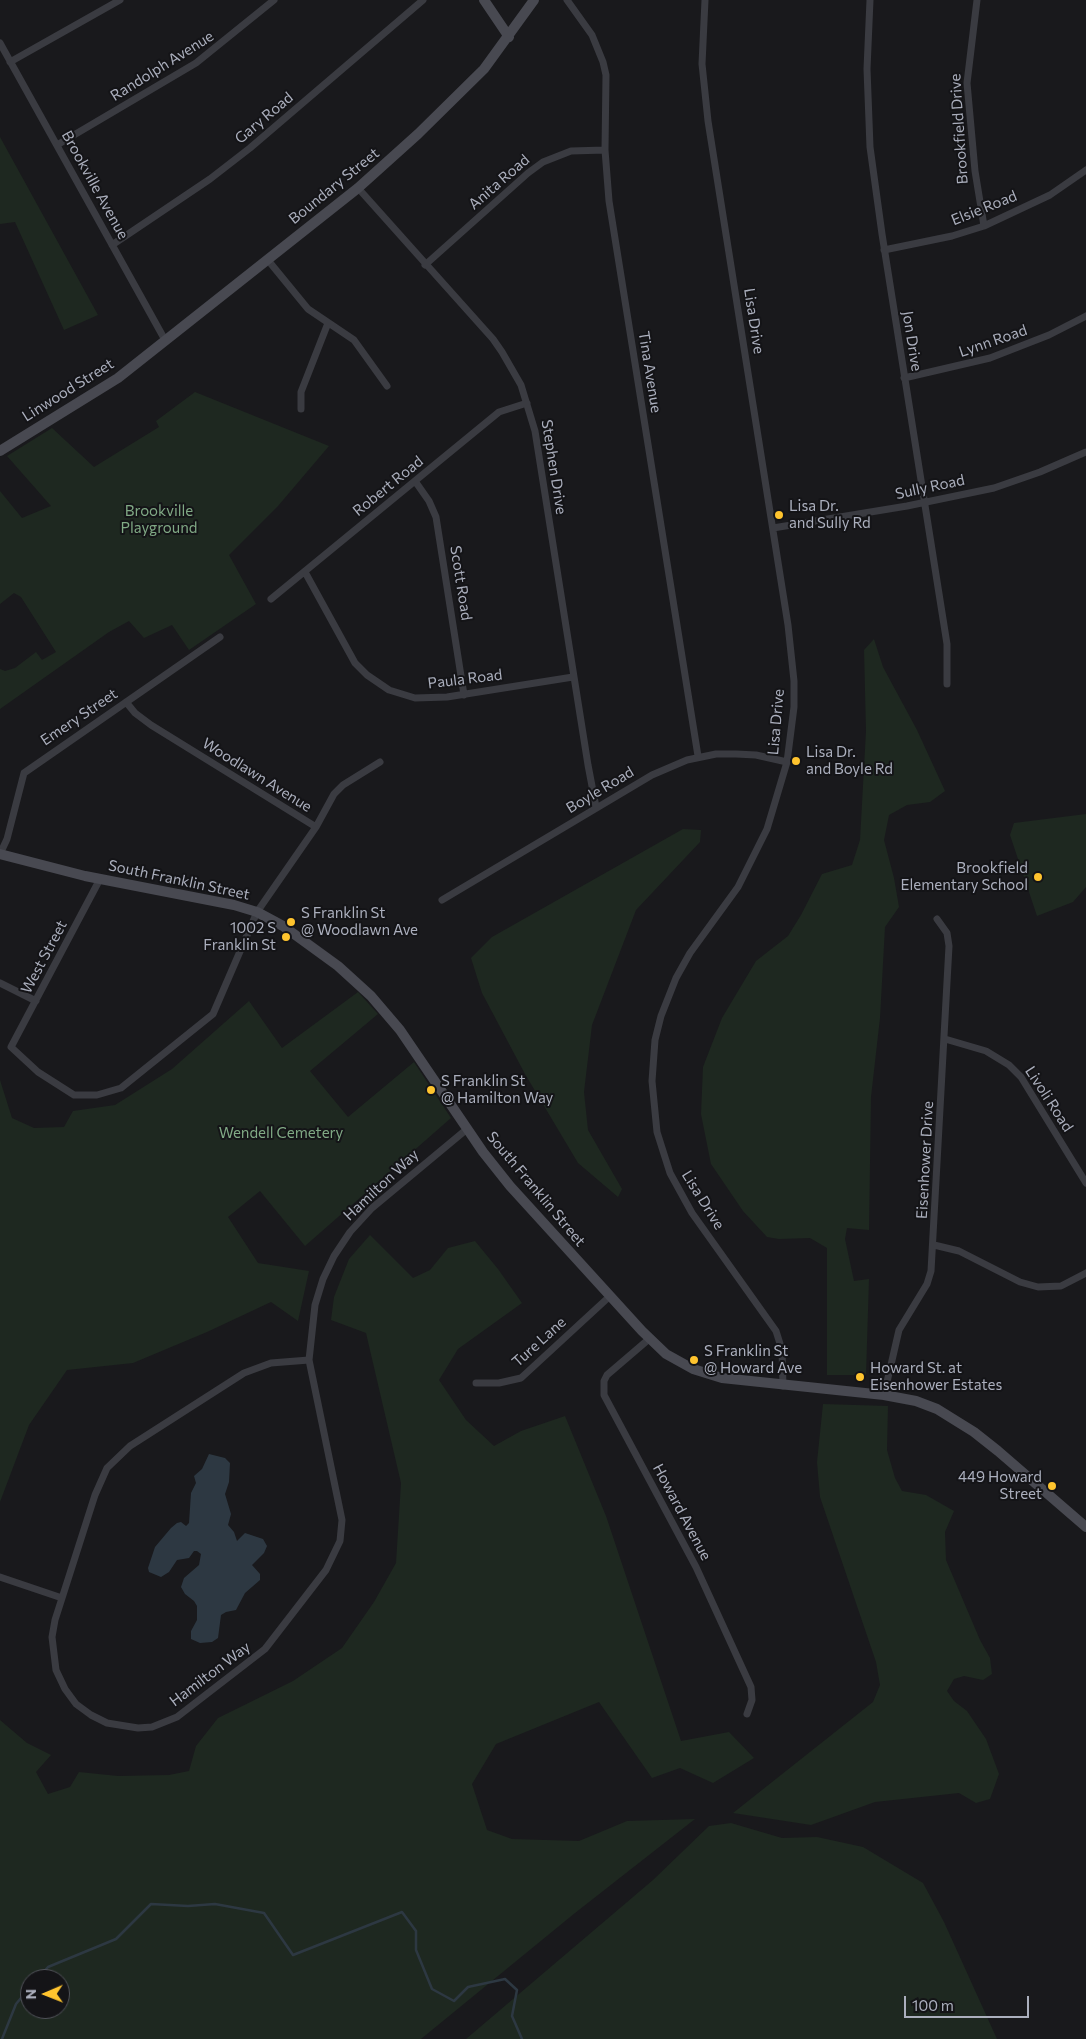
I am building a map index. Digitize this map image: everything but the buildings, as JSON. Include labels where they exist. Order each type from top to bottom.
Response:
[{"type":"main road","points":[[484,0],[509,37]]},
{"type":"main road","name":"Boundary Street","points":[[128,370],[358,188],[484,69],[534,0]]},
{"type":"main road","name":"Linwood Street","points":[[0,450],[101,389],[128,370]]},
{"type":"main road","name":"South Franklin Street","points":[[0,854],[100,878],[203,897],[256,912],[306,942],[371,996],[400,1030],[467,1129],[510,1186],[649,1339],[666,1354],[707,1374],[737,1381],[884,1395],[916,1401],[937,1409],[955,1419],[1024,1472],[1086,1527]]},
{"type":"street","points":[[10,62],[120,0]]},
{"type":"street","name":"Randolph Avenue","points":[[57,145],[196,63],[274,0]]},
{"type":"street","name":"Gary Road","points":[[112,245],[210,179],[250,148],[422,0]]},
{"type":"street","name":"Tina Avenue","points":[[567,0],[592,35],[603,62],[606,90],[605,150],[609,201],[698,756]]},
{"type":"street","name":"Lisa Drive","points":[[706,0],[702,64],[708,122],[788,625],[794,681],[794,707],[787,762],[775,809],[738,887],[690,953],[667,997],[655,1040],[652,1081],[657,1132],[670,1173],[692,1213],[776,1331],[782,1350],[783,1386]]},
{"type":"street","name":"Jon Drive","points":[[870,0],[868,108],[870,147],[884,250],[947,644],[947,684]]},
{"type":"street","name":"Brookfield Drive","points":[[977,0],[967,83],[975,171],[984,226]]},
{"type":"street","name":"Brookville Avenue","points":[[0,43],[165,340]]},
{"type":"street","name":"Anita Road","points":[[425,265],[528,173],[544,162],[571,151],[605,150]]},
{"type":"street","name":"Elsie Road","points":[[884,250],[935,240],[984,226],[1050,194],[1086,170]]},
{"type":"street","name":"Stephen Drive","points":[[358,188],[502,352],[518,379],[528,403],[535,431],[573,677],[596,807]]},
{"type":"street","points":[[268,258],[308,309],[354,340],[387,386]]},
{"type":"street","name":"Lynn Road","points":[[904,378],[990,358],[1049,335],[1086,316]]},
{"type":"street","points":[[301,409],[301,392],[328,323]]},
{"type":"street","name":"Robert Road","points":[[271,599],[499,412],[528,403]]},
{"type":"street","name":"Sully Road","points":[[773,528],[924,502],[1001,486],[1086,452]]},
{"type":"street","name":"Scott Road","points":[[415,481],[429,500],[436,517],[464,695]]},
{"type":"street","name":"Paula Road","points":[[305,572],[346,650],[367,675],[389,690],[415,698],[464,695],[573,677]]},
{"type":"street","name":"Emery Street","points":[[0,854],[24,773],[220,637]]},
{"type":"street","name":"Woodlawn Avenue","points":[[11,1047],[38,1072],[74,1095],[97,1095],[122,1088],[213,1014],[256,912],[316,827],[151,725],[135,714],[126,702]]},
{"type":"street","name":"Boyle Road","points":[[442,900],[652,775],[698,756],[723,754],[756,755],[787,762]]},
{"type":"street","points":[[316,827],[334,794],[358,774],[380,762]]},
{"type":"street","name":"West Street","points":[[11,1047],[100,878]]},
{"type":"street","name":"Eisenhower Drive","points":[[884,1395],[898,1330],[927,1284],[934,1245],[949,946],[947,934],[937,919]]},
{"type":"street","points":[[0,984],[36,1001]]},
{"type":"street","name":"Livoli Road","points":[[945,1039],[986,1051],[1009,1065],[1021,1077],[1086,1183]]},
{"type":"street","name":"Hamilton Way","points":[[309,1360],[271,1363],[244,1373],[130,1446],[117,1456],[107,1468],[100,1481],[62,1598],[52,1637],[56,1670],[65,1689],[76,1704],[91,1715],[107,1723],[138,1728],[152,1727],[177,1717],[265,1649],[322,1577],[335,1555],[341,1534],[339,1505],[309,1360],[315,1305],[334,1256],[350,1232],[372,1208],[467,1129]]},
{"type":"street","points":[[934,1245],[959,1251],[1020,1282],[1038,1287],[1061,1286],[1086,1273]]},
{"type":"street","name":"Ture Lane","points":[[476,1383],[499,1383],[521,1378],[610,1296]]},
{"type":"street","name":"Howard Avenue","points":[[649,1339],[607,1374],[604,1381],[604,1394],[696,1567],[750,1687],[752,1700],[747,1714]]},
{"type":"street","points":[[0,1577],[62,1598]]},
{"type":"green space","points":[[0,137],[98,315],[64,330],[15,222],[0,224]]},
{"type":"green space","name":"Brookville Playground","points":[[195,392],[329,446],[278,506],[229,555],[256,604],[189,650],[172,625],[144,638],[129,621],[109,632],[0,709],[0,669],[5,671],[15,668],[36,652],[42,660],[56,652],[21,597],[14,593],[0,604],[0,491],[22,518],[51,506],[7,456],[52,428],[94,467],[159,427],[156,421]]},
{"type":"green space","points":[[874,639],[883,667],[917,730],[945,791],[930,802],[907,805],[889,815],[884,840],[899,907],[885,927],[880,1018],[871,1097],[869,1230],[847,1228],[845,1239],[854,1281],[869,1279],[866,1375],[827,1375],[827,1248],[810,1238],[779,1239],[767,1237],[743,1211],[711,1164],[701,1114],[703,1067],[722,1018],[756,961],[788,936],[822,874],[852,865],[860,840],[866,731],[864,650]]},
{"type":"green space","points":[[1086,814],[1086,887],[1073,902],[1037,916],[1010,835],[1014,823]]},
{"type":"green space","points":[[683,829],[701,830],[700,842],[636,910],[592,1025],[584,1092],[588,1130],[622,1189],[618,1197],[578,1163],[525,1074],[482,993],[471,958],[492,937]]},
{"type":"green space","name":"Wendell Cemetery","points":[[358,992],[378,1014],[310,1071],[348,1117],[414,1062],[451,1118],[305,1246],[260,1191],[228,1217],[258,1263],[309,1271],[298,1321],[271,1302],[207,1332],[133,1363],[67,1370],[29,1425],[0,1502],[0,1080],[12,1118],[34,1128],[64,1127],[73,1111],[115,1105],[172,1069],[249,1001],[282,1048]]},
{"type":"green space","points":[[370,1235],[413,1278],[430,1270],[448,1248],[475,1241],[522,1303],[458,1349],[439,1380],[466,1420],[494,1446],[521,1431],[565,1416],[606,1516],[681,1741],[729,1732],[754,1758],[713,1783],[680,1768],[652,1778],[599,1702],[496,1744],[472,1784],[487,1830],[512,1839],[579,1841],[627,1821],[695,1819],[575,1913],[421,2039],[0,2039],[0,1720],[27,1743],[51,1755],[36,1772],[48,1794],[70,1787],[79,1772],[118,1776],[169,1775],[189,1771],[196,1746],[218,1718],[293,1681],[342,1648],[374,1602],[396,1563],[401,1483],[366,1333],[331,1320],[334,1297],[349,1259]]},
{"type":"green space","points":[[823,1404],[888,1406],[887,1450],[895,1478],[902,1491],[926,1495],[954,1511],[945,1532],[946,1560],[980,1640],[990,1658],[992,1674],[983,1680],[964,1676],[954,1679],[947,1691],[954,1701],[967,1711],[986,1739],[999,1774],[990,1799],[976,1803],[959,1793],[875,1802],[811,1825],[733,1813],[873,1702],[880,1685],[876,1662],[820,1497],[817,1462]]},
{"type":"green space","points":[[731,1823],[782,1838],[817,1837],[863,1847],[923,1883],[944,1922],[997,2039],[466,2039],[653,1880],[709,1826]]},
{"type":"shaded area","points":[[209,1454],[225,1458],[230,1463],[229,1482],[225,1494],[231,1514],[228,1525],[234,1532],[237,1541],[245,1533],[263,1539],[267,1546],[264,1553],[252,1565],[260,1574],[260,1580],[245,1593],[236,1610],[221,1615],[218,1638],[212,1642],[200,1643],[191,1639],[191,1631],[197,1620],[197,1606],[181,1587],[184,1578],[199,1565],[201,1554],[194,1551],[189,1558],[177,1560],[169,1572],[161,1577],[149,1572],[148,1568],[155,1547],[171,1528],[177,1523],[181,1522],[186,1526],[189,1523],[191,1493],[196,1483],[194,1476],[202,1469]]},
{"type":"waterway","points":[[46,1969],[116,1939],[151,1904],[188,1906],[215,1904],[264,1913],[293,1955],[402,1912],[416,1931],[416,1950],[432,1989],[454,2001],[468,1987],[505,1979],[517,1990],[512,2016],[522,2039]]},
{"type":"waterway","points":[[2,2039],[16,2004],[20,1999]]},
{"type":"place","name":"Lisa Dr. and Sully Rd","points":[[779,515]]},
{"type":"place","name":"Lisa Dr. and Boyle Rd","points":[[796,761]]},
{"type":"place","name":"Brookfield Elementary School","points":[[1038,877]]},
{"type":"place","name":"S Franklin St @ Woodlawn Ave","points":[[291,922]]},
{"type":"place","name":"1002 S Franklin St","points":[[286,937]]},
{"type":"place","name":"S Franklin St @ Hamilton Way","points":[[431,1090]]},
{"type":"place","name":"S Franklin St @ Howard Ave","points":[[694,1360]]},
{"type":"place","name":"Howard St. at Eisenhower Estates","points":[[860,1377]]},
{"type":"place","name":"449 Howard Street","points":[[1052,1486]]}]
